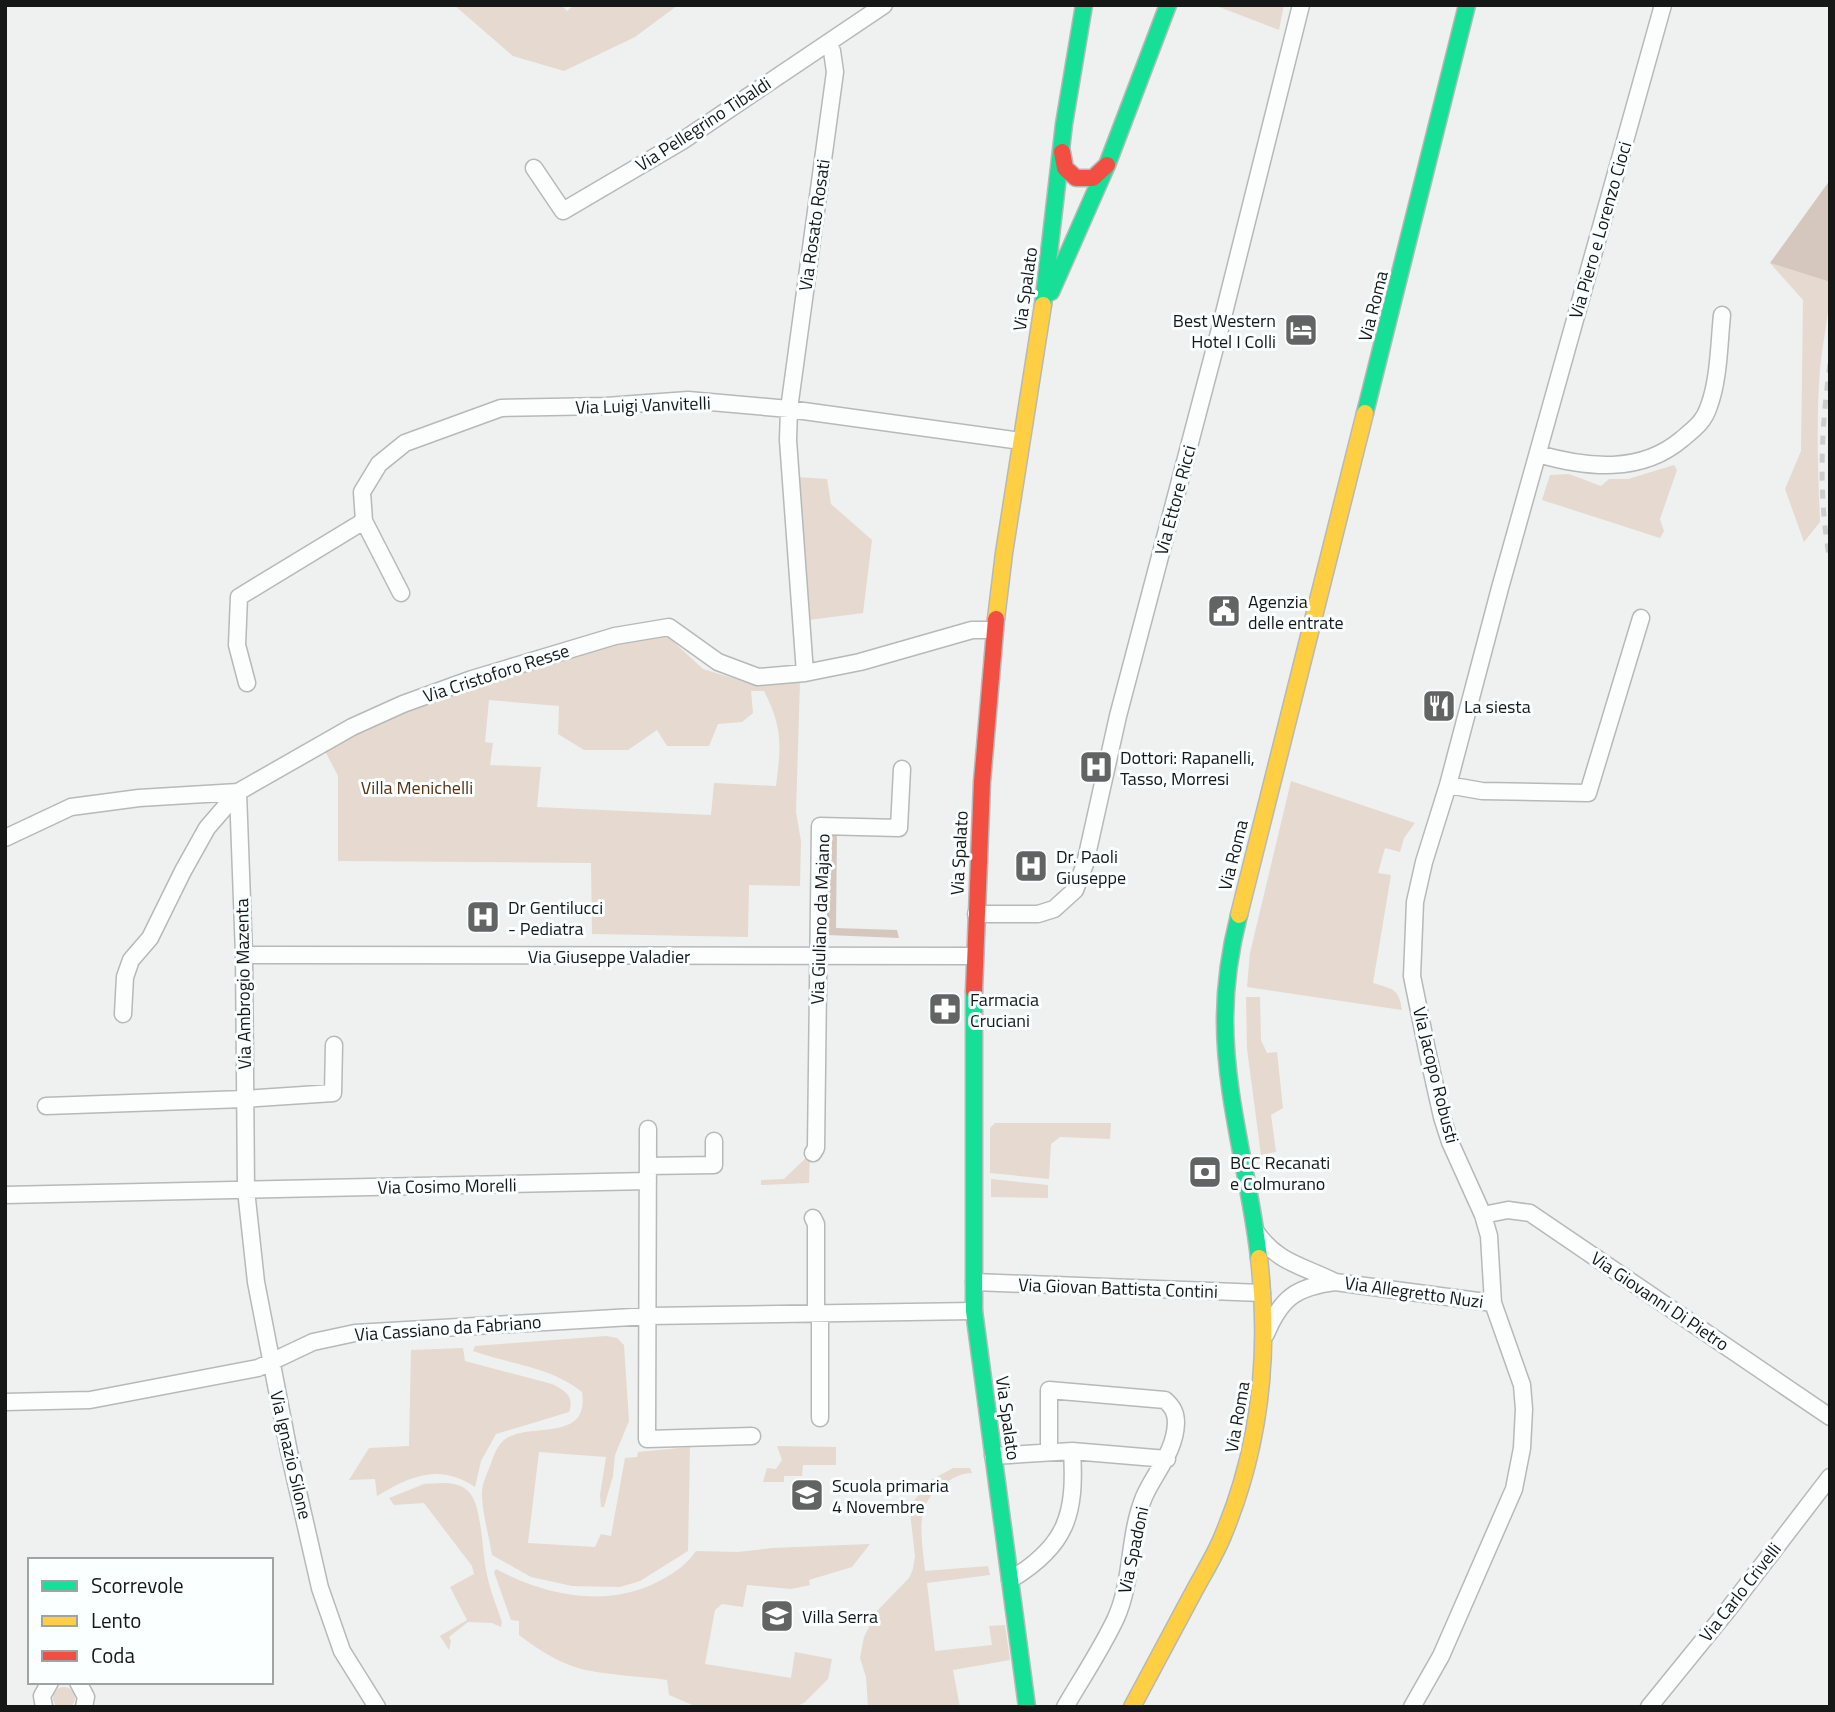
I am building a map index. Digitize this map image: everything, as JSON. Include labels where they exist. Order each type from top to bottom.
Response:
[{"type":"main road","name":"Via Spalato","points":[[1027,1707],[974,1311],[974,956],[982,782],[995,630],[1084,5]]},
{"type":"main road","points":[[1042,313],[1107,165],[1168,5]]},
{"type":"main road","name":"Via Roma","points":[[1132,1707],[1223,1537],[1235,1510],[1256,1432],[1262,1400],[1265,1339],[1255,1231],[1230,1087],[1226,1043],[1226,992],[1230,950],[1467,5]]},
{"type":"main road","points":[[1062,146],[1065,168],[1076,178],[1093,178],[1107,165]]},
{"type":"main road","points":[[1055,215],[1062,205],[1073,203],[1083,209],[1084,217]]},
{"type":"street","name":"Via Pellegrino Tibaldi","points":[[534,168],[563,211],[682,141],[884,5]]},
{"type":"street","name":"Via Ettore Ricci","points":[[976,914],[1038,914],[1054,909],[1075,890],[1085,864],[1118,716],[1221,325],[1301,5]]},
{"type":"street","name":"Via Piero e Lorenzo Cioci","points":[[1500,588],[1663,5]]},
{"type":"street","name":"Via Rosato Rosati","points":[[804,673],[801,605],[788,461],[789,408],[835,72],[832,51],[826,44]]},
{"type":"street","points":[[1538,454],[1613,466],[1641,463],[1672,448],[1702,423],[1710,405],[1722,315]]},
{"type":"street","name":"Via Luigi Vanvitelli","points":[[401,593],[364,521],[362,492],[379,464],[405,443],[501,408],[606,406],[688,400],[789,408],[1021,441]]},
{"type":"street","points":[[247,683],[237,645],[239,597],[364,521]]},
{"type":"street","name":"Via Jacopo Robusti","points":[[1412,1707],[1441,1656],[1514,1489],[1518,1475],[1524,1409],[1522,1385],[1493,1303],[1489,1236],[1483,1215],[1450,1142],[1442,1117],[1412,976],[1415,902],[1424,862],[1448,785],[1500,588]]},
{"type":"street","points":[[1448,785],[1482,791],[1588,793],[1641,618]]},
{"type":"street","name":"Via Cristoforo Resse","points":[[5,838],[71,807],[139,798],[238,792],[352,727],[403,704],[472,679],[615,636],[669,626],[718,662],[758,677],[804,673],[860,662],[972,629],[995,630]]},
{"type":"street","name":"Via Giuliano da Majano","points":[[816,1151],[820,827],[899,828],[902,769]]},
{"type":"street","points":[[123,1013],[125,976],[131,960],[150,938],[207,828],[238,792]]},
{"type":"street","name":"Via Ambrogio Mazenta","points":[[238,792],[244,956],[246,1190]]},
{"type":"street","name":"Via Giuseppe Valadier","points":[[244,956],[974,956]]},
{"type":"street","points":[[46,1106],[333,1093],[334,1045]]},
{"type":"street","points":[[648,1129],[647,1439],[752,1436]]},
{"type":"street","name":"Via Cosimo Morelli","points":[[246,1190],[648,1174],[714,1165],[714,1141]]},
{"type":"street","points":[[5,1195],[246,1190]]},
{"type":"street","name":"Via Ignazio Silone","points":[[246,1190],[256,1282],[271,1363],[320,1588],[342,1651],[377,1707]]},
{"type":"street","name":"Via Giovanni Di Pietro","points":[[1483,1215],[1508,1210],[1530,1213],[1830,1417]]},
{"type":"street","points":[[816,1220],[820,1418]]},
{"type":"street","name":"Via Allegretto Nuzi","points":[[1255,1231],[1279,1257],[1335,1282]]},
{"type":"street","name":"Via Giovan Battista Contini","points":[[974,1282],[1262,1293]]},
{"type":"street","name":"Via Allegretto Nuzi","points":[[1265,1339],[1273,1317],[1292,1294],[1314,1284],[1335,1282],[1493,1303]]},
{"type":"street","name":"Via Cassiano da Fabriano","points":[[5,1402],[90,1400],[258,1368],[313,1342],[355,1332],[649,1316],[974,1311]]},
{"type":"street","name":"Via Spadoni","points":[[1049,1451],[1049,1390],[1165,1400],[1175,1412],[1176,1424],[1167,1458],[1144,1498],[1132,1540],[1124,1596],[1115,1620],[1065,1707]]},
{"type":"street","points":[[993,1455],[1072,1451],[1167,1458]]},
{"type":"street","points":[[1010,1580],[1044,1555],[1062,1535],[1069,1516],[1074,1479],[1072,1451]]},
{"type":"street","name":"Via Carlo Crivelli","points":[[1649,1707],[1727,1611],[1830,1476]]},
{"type":"street","points":[[44,1707],[42,1696],[49,1684]]},
{"type":"street","points":[[79,1684],[86,1697],[84,1707]]},
{"type":"green space","points":[[454,5],[561,5],[567,11],[574,5],[678,5],[635,37],[564,71],[513,56]]},
{"type":"green space","points":[[1214,5],[1284,5],[1279,30]]},
{"type":"green space","points":[[1770,263],[1830,282],[1819,388],[1820,522],[1804,542],[1785,489],[1801,451],[1803,300]]},
{"type":"green space","points":[[1674,465],[1677,470],[1660,519],[1664,531],[1660,538],[1542,500],[1550,475],[1569,474],[1601,486],[1609,479],[1628,479]]},
{"type":"green space","points":[[797,477],[827,479],[831,504],[872,540],[863,613],[809,620]]},
{"type":"green space","name":"Villa Menichelli","points":[[666,635],[703,669],[755,685],[800,682],[796,812],[801,841],[800,886],[749,885],[748,937],[592,934],[591,863],[338,861],[338,776],[325,751],[362,728],[473,685],[614,643]],"holes":[[[751,691],[764,691],[775,716],[779,737],[776,786],[714,783],[711,815],[537,807],[541,767],[490,765],[493,743],[485,742],[489,700],[559,706],[558,734],[584,750],[628,750],[657,730],[667,746],[709,746],[718,724],[742,722],[753,713]]]},
{"type":"green space","points":[[1291,781],[1415,823],[1404,838],[1400,852],[1385,848],[1378,873],[1391,875],[1373,983],[1394,990],[1402,1010],[1247,987],[1250,953]]},
{"type":"green space","points":[[1246,997],[1260,997],[1261,1040],[1267,1053],[1277,1052],[1283,1108],[1271,1115],[1276,1152],[1261,1155],[1247,1049]]},
{"type":"green space","points":[[995,1123],[1111,1123],[1110,1139],[1060,1137],[1051,1144],[1049,1179],[990,1173],[990,1128]]},
{"type":"green space","points":[[810,1154],[809,1183],[761,1185],[761,1180],[784,1179]]},
{"type":"green space","points":[[991,1179],[1048,1185],[1048,1198],[991,1197]]},
{"type":"green space","points":[[606,1336],[617,1338],[624,1345],[629,1421],[615,1455],[613,1476],[604,1507],[601,1507],[600,1495],[606,1457],[539,1452],[528,1543],[595,1547],[601,1534],[611,1536],[625,1458],[637,1457],[638,1452],[690,1447],[688,1551],[640,1581],[620,1587],[572,1586],[531,1577],[492,1555],[483,1504],[483,1485],[502,1442],[512,1435],[553,1429],[576,1419],[582,1409],[582,1392],[544,1371],[473,1351],[475,1346]]},
{"type":"green space","points":[[463,1348],[465,1361],[552,1384],[561,1389],[571,1402],[569,1412],[496,1434],[481,1461],[475,1487],[449,1475],[425,1475],[377,1496],[375,1479],[349,1480],[369,1448],[409,1446],[411,1350]]},
{"type":"green space","points":[[777,1446],[836,1447],[836,1465],[803,1465],[802,1476],[784,1476],[784,1482],[763,1482],[767,1468],[776,1469],[782,1460]]},
{"type":"green space","points":[[953,1468],[970,1468],[972,1473],[950,1480],[928,1500],[921,1533],[925,1571],[988,1566],[990,1575],[927,1583],[935,1651],[992,1645],[989,1626],[1005,1625],[1010,1660],[953,1670],[960,1707],[868,1707],[866,1677],[860,1658],[864,1637],[877,1611],[909,1578],[913,1569],[915,1556],[910,1512],[912,1503],[931,1480]]},
{"type":"green space","points":[[442,1483],[462,1487],[473,1497],[479,1516],[487,1576],[502,1622],[501,1627],[492,1623],[468,1622],[449,1637],[449,1650],[440,1636],[467,1620],[450,1587],[474,1574],[472,1566],[424,1503],[394,1505],[389,1498],[424,1484]]},
{"type":"green space","points":[[870,1544],[852,1567],[809,1580],[810,1585],[791,1589],[747,1585],[743,1607],[722,1604],[715,1610],[705,1664],[791,1678],[795,1652],[832,1659],[828,1679],[805,1702],[796,1707],[697,1707],[669,1695],[667,1680],[595,1672],[560,1661],[519,1635],[519,1621],[511,1620],[494,1572],[496,1569],[537,1587],[558,1592],[601,1596],[622,1594],[663,1579],[681,1567],[696,1551],[738,1552]]},
{"type":"green space","points":[[64,1687],[72,1690],[75,1698],[72,1706],[64,1709],[56,1706],[53,1698],[56,1690]]},
{"type":"shaded area","points":[[1830,180],[1830,282],[1770,263]]},
{"type":"shaded area","points":[[829,830],[837,830],[836,928],[897,930],[899,938],[827,935]]},
{"type":"railway","points":[[1830,364],[1822,462],[1830,561]]},
{"type":"traffic: fast","points":[[1043,305],[1064,124],[1084,5]]},
{"type":"traffic: fast","points":[[1051,292],[1107,165],[1168,5]]},
{"type":"traffic: fast","points":[[1365,413],[1467,5]]},
{"type":"traffic: fast","points":[[1239,915],[1227,980],[1226,1050],[1233,1109],[1259,1258]]},
{"type":"traffic: fast","points":[[974,991],[974,1311],[1027,1707]]},
{"type":"traffic: slow","points":[[996,619],[1043,305]]},
{"type":"traffic: slow","points":[[1239,915],[1365,413]]},
{"type":"traffic: slow","points":[[1132,1707],[1217,1549],[1237,1500],[1247,1466],[1260,1398],[1263,1363],[1259,1258]]},
{"type":"traffic: jam","points":[[1062,152],[1065,168],[1076,178],[1093,178],[1107,165]]},
{"type":"traffic: jam","points":[[974,991],[982,782],[996,619]]},
{"type":"place","name":"Best Western Hotel I Colli","points":[[1301,330]]},
{"type":"place","name":"Agenzia delle entrate","points":[[1224,611]]},
{"type":"place","name":"La siesta","points":[[1439,706]]},
{"type":"place","name":"Dottori: Rapanelli, Tasso, Morresi","points":[[1096,767]]},
{"type":"place","name":"Dr. Paoli Giuseppe","points":[[1031,866]]},
{"type":"place","name":"Dr Gentilucci - Pediatra","points":[[483,917]]},
{"type":"place","name":"Farmacia Cruciani","points":[[945,1009]]},
{"type":"place","name":"BCC Recanati e Colmurano","points":[[1205,1172]]},
{"type":"place","name":"Scuola primaria 4 Novembre","points":[[807,1495]]},
{"type":"place","name":"Villa Serra","points":[[777,1616]]}]
